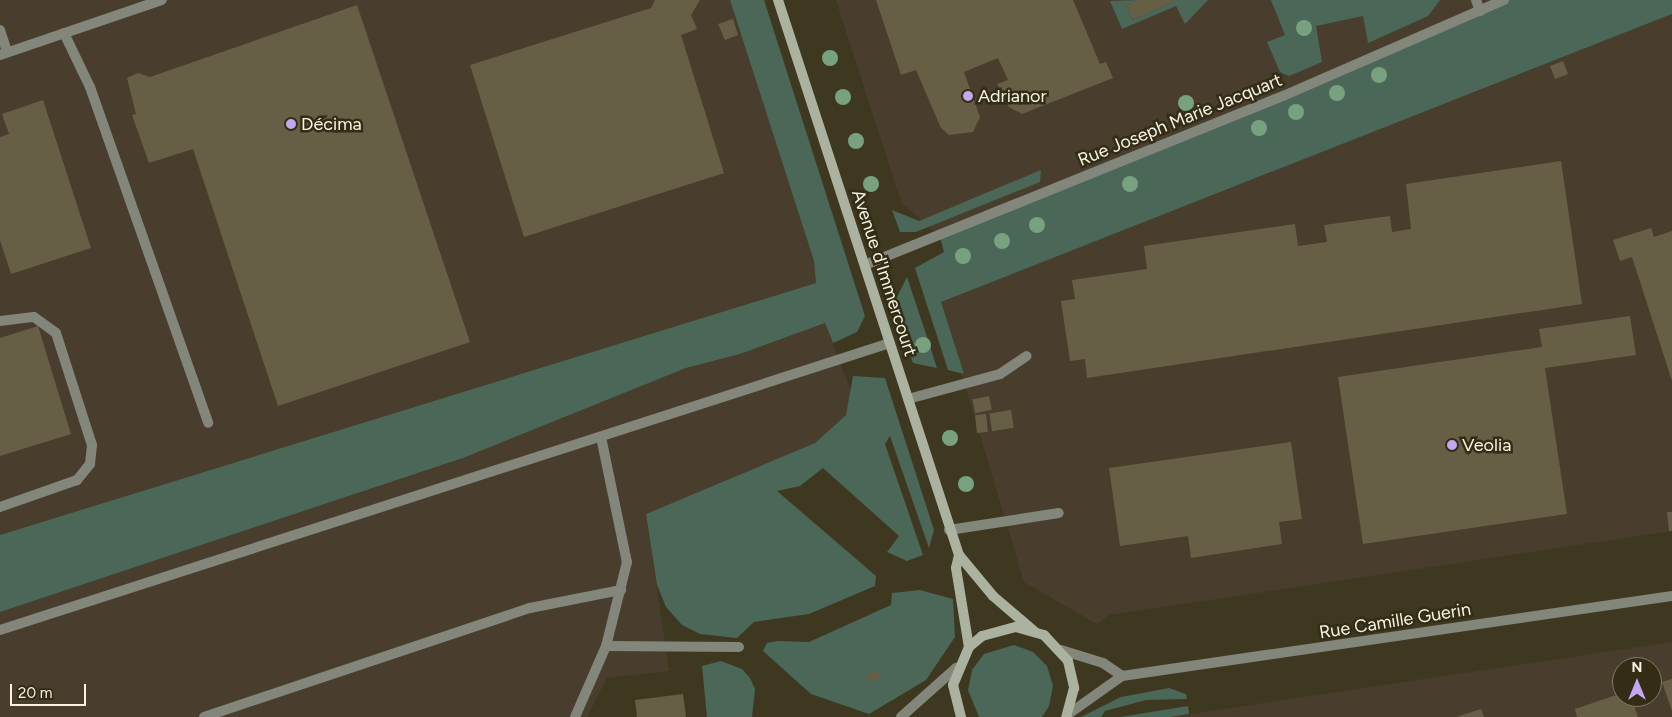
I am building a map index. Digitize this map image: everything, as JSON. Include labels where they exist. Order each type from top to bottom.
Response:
[{"type":"main road","name":"Avenue d'Immercourt","points":[[778,0],[867,264],[949,530],[959,555],[993,596],[1034,631],[1061,650]]},
{"type":"main road","name":"Avenue d'Immercourt","points":[[959,555],[956,568],[968,648]]},
{"type":"main road","points":[[961,717],[955,701],[956,668],[968,648],[998,629],[1034,631]]},
{"type":"main road","points":[[1061,650],[1074,688],[1066,716]]},
{"type":"street","points":[[0,30],[4,53],[162,0]]},
{"type":"street","points":[[1476,0],[1480,11]]},
{"type":"street","name":"Rue Joseph Marie Jacquart","points":[[867,264],[940,238],[1504,0]]},
{"type":"street","points":[[64,33],[90,87],[208,423]]},
{"type":"street","points":[[0,320],[34,317],[56,334],[92,445],[90,464],[77,480],[0,507]]},
{"type":"street","points":[[0,630],[890,343]]},
{"type":"street","points":[[908,399],[1000,374],[1026,356]]},
{"type":"street","points":[[575,717],[606,646],[621,590],[626,562],[601,437]]},
{"type":"street","points":[[949,530],[1059,513]]},
{"type":"street","points":[[204,717],[530,608],[621,590]]},
{"type":"street","name":"Rue Camille Guerin","points":[[1066,716],[1122,676],[1672,596]]},
{"type":"street","points":[[606,646],[739,647]]},
{"type":"street","points":[[1061,650],[1103,664],[1122,676]]},
{"type":"street","points":[[900,717],[956,668]]},
{"type":"shaded area","points":[[0,0],[730,0],[814,261],[816,283],[0,535]]},
{"type":"shaded area","points":[[836,0],[1504,0],[940,237],[901,202]]},
{"type":"shaded area","points":[[1672,14],[1672,531],[1109,615],[1097,624],[1024,582],[940,302]]},
{"type":"shaded area","points":[[825,323],[851,392],[846,415],[815,443],[646,514],[669,671],[607,678],[587,717],[0,717],[0,612],[463,458],[686,368],[740,354]]},
{"type":"shaded area","points":[[1672,642],[1672,717],[1170,717]]},
{"type":"green space","points":[[730,0],[764,0],[865,316],[857,332],[833,343],[825,323],[740,354],[686,368],[463,458],[0,612],[0,535],[816,283],[814,261]]},
{"type":"green space","points":[[1138,0],[1126,6],[1133,20],[1176,0],[1208,0],[1185,24],[1176,6],[1122,29],[1110,1]]},
{"type":"green space","points":[[1271,0],[1440,0],[1428,16],[1368,43],[1363,16],[1316,26],[1322,62],[1289,76],[1280,72],[1267,42],[1285,35]]},
{"type":"green space","points":[[1504,0],[1672,0],[1672,14],[941,302],[964,374],[948,370],[915,268],[944,252],[940,237]]},
{"type":"green space","points":[[1041,170],[1040,182],[916,232],[900,232],[892,210],[919,221]]},
{"type":"green space","points":[[907,277],[937,368],[913,363],[896,320],[896,299]]},
{"type":"green space","points":[[853,376],[885,378],[934,530],[929,548],[890,436],[885,444],[923,555],[907,561],[887,552],[899,536],[823,468],[800,486],[777,491],[876,576],[875,586],[809,614],[754,622],[737,638],[700,634],[682,625],[666,607],[657,585],[646,514],[815,443],[846,415]]},
{"type":"green space","points":[[920,590],[953,599],[955,637],[926,680],[869,714],[811,694],[763,651],[767,643],[777,641],[809,642],[891,605],[892,593]]},
{"type":"green space","points":[[1014,645],[1033,652],[1047,666],[1053,686],[1049,706],[1042,717],[979,717],[968,690],[972,670],[984,654]]},
{"type":"green space","points":[[721,661],[742,669],[750,678],[755,689],[752,717],[707,717],[702,666]]},
{"type":"green space","points":[[1169,688],[1186,694],[1187,699],[1146,700],[1105,711],[1101,717],[1081,717],[1121,697]]},
{"type":"green space","points":[[1188,706],[1189,714],[1170,717],[1120,717]]},
{"type":"building","points":[[655,0],[700,0],[691,15],[697,29],[681,35],[724,173],[524,237],[470,65],[651,8]]},
{"type":"building","points":[[876,0],[1073,0],[1100,64],[1106,62],[1113,78],[1022,114],[1009,107],[997,84],[1008,80],[998,58],[964,72],[980,117],[973,132],[949,135],[941,128],[916,70],[901,75]]},
{"type":"building","points":[[1138,0],[1176,0],[1133,20],[1126,6]]},
{"type":"building","points":[[357,5],[470,342],[278,406],[193,149],[149,163],[132,115],[136,114],[127,78],[138,73],[150,77]]},
{"type":"building","points":[[733,19],[738,35],[725,40],[718,24]]},
{"type":"building","points":[[1563,61],[1568,74],[1555,79],[1550,66]]},
{"type":"building","points":[[43,100],[91,248],[11,274],[0,240],[0,137],[9,134],[2,114]]},
{"type":"building","points":[[1561,161],[1582,304],[1087,378],[1085,359],[1070,361],[1061,301],[1075,299],[1072,280],[1147,269],[1144,246],[1295,224],[1298,246],[1327,242],[1324,225],[1390,216],[1392,232],[1411,229],[1406,184]]},
{"type":"building","points":[[1651,228],[1654,237],[1672,231],[1672,381],[1632,257],[1620,261],[1613,240]]},
{"type":"building","name":"Veolia","points":[[1630,316],[1636,355],[1545,368],[1567,514],[1363,544],[1338,377],[1542,347],[1539,329]]},
{"type":"building","points":[[38,326],[71,434],[0,456],[0,338]]},
{"type":"building","points":[[989,396],[992,410],[975,413],[972,400]]},
{"type":"building","points":[[1011,410],[1014,428],[992,431],[989,413]]},
{"type":"building","points":[[986,414],[988,432],[977,433],[975,415]]},
{"type":"building","points":[[1291,442],[1302,519],[1279,522],[1282,544],[1191,558],[1188,536],[1120,546],[1109,468]]},
{"type":"building","points":[[1667,512],[1672,512],[1672,531],[1669,531]]},
{"type":"building","points":[[878,671],[881,678],[869,682],[867,674]]},
{"type":"building","points":[[1672,679],[1672,711],[1662,682]]},
{"type":"building","points":[[683,694],[686,717],[637,717],[635,700]]},
{"type":"building","points":[[1612,696],[1612,707],[1634,707],[1638,717],[1577,717],[1575,709]]},
{"type":"building","points":[[1481,709],[1484,717],[1456,717]]},
{"type":"place","name":"Adrianor","points":[[968,96]]},
{"type":"place","name":"Décima","points":[[291,124]]},
{"type":"place","name":"Veolia","points":[[1452,445]]}]
